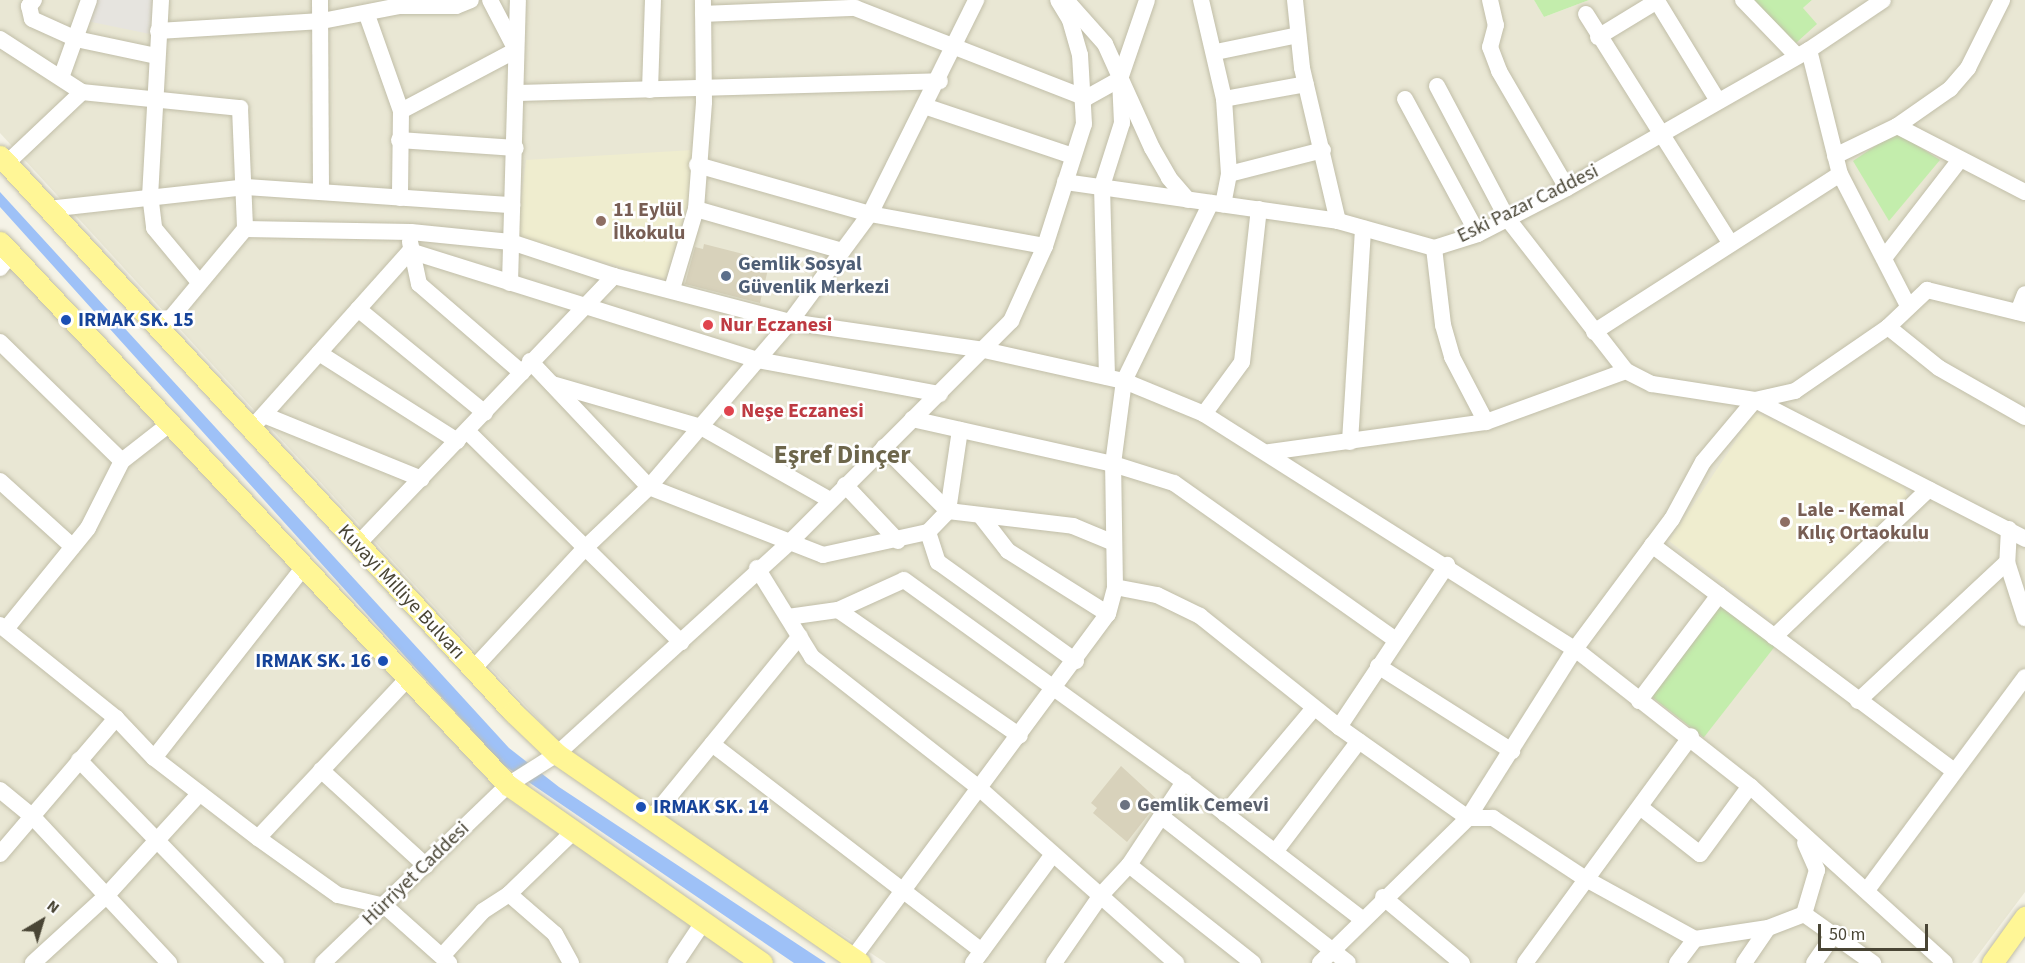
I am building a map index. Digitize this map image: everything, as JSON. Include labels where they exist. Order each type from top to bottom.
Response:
[{"type":"main road","name":"Kuvayi Milliye Bulvarı","points":[[3,160],[160,331],[257,422],[357,545],[473,669],[557,754],[856,961]]},
{"type":"main road","points":[[4,255],[508,785],[572,833],[762,963]]},
{"type":"main road","points":[[1992,963],[2025,917]]},
{"type":"street","points":[[34,0],[29,6],[32,19],[76,39],[156,56]]},
{"type":"street","points":[[62,75],[89,0]]},
{"type":"street","points":[[161,0],[156,56],[156,102],[150,194],[154,228],[199,282]]},
{"type":"street","points":[[320,0],[322,21],[317,90],[321,192]]},
{"type":"street","points":[[158,31],[322,21],[367,15],[399,6],[456,6],[471,0]]},
{"type":"street","points":[[490,0],[516,50]]},
{"type":"street","points":[[510,283],[516,148],[518,0]]},
{"type":"street","points":[[650,90],[653,0]]},
{"type":"street","points":[[473,669],[584,549],[649,487],[790,322],[870,214],[940,81],[976,0]]},
{"type":"street","points":[[1058,0],[1070,20],[1086,98]]},
{"type":"street","points":[[1066,0],[1105,44],[1169,178],[1188,200]]},
{"type":"street","points":[[1107,377],[1102,186],[1122,123],[1120,79],[1147,0]]},
{"type":"street","points":[[856,961],[901,890],[978,787],[1057,688],[1108,614],[1115,587],[1113,464],[1124,381],[1217,204],[1229,174],[1224,99],[1216,52],[1201,0]]},
{"type":"street","points":[[1295,0],[1306,84],[1338,221]]},
{"type":"street","points":[[1490,0],[1496,26],[1490,47],[1499,71],[1567,188]]},
{"type":"street","points":[[1743,0],[1803,53],[1840,174],[1908,306]]},
{"type":"street","points":[[1835,156],[1897,126],[1956,83],[2002,0]]},
{"type":"street","points":[[1598,37],[1657,1],[1718,101]]},
{"type":"street","name":"Eski Pazar Caddesi","points":[[1065,182],[1338,221],[1434,248],[1478,234],[1567,188],[1803,53],[1877,1]]},
{"type":"street","points":[[672,289],[696,209],[697,165],[704,89],[703,7],[856,4],[1086,98]]},
{"type":"street","points":[[1586,14],[1659,136],[1730,243]]},
{"type":"street","points":[[367,15],[401,111],[400,198]]},
{"type":"street","points":[[1216,52],[1298,35]]},
{"type":"street","points":[[0,39],[62,75],[82,92],[156,102],[240,108],[246,187],[245,229],[160,331]]},
{"type":"street","points":[[401,111],[516,50]]},
{"type":"street","points":[[1086,98],[1120,79]]},
{"type":"street","points":[[517,93],[940,81]]},
{"type":"street","points":[[1224,99],[1306,84]]},
{"type":"street","points":[[1437,86],[1507,218],[1626,371],[1652,384],[1755,400],[2025,539]]},
{"type":"street","points":[[3,160],[82,92]]},
{"type":"street","name":"Hürriyet Caddesi","points":[[323,963],[385,906],[508,785],[557,754],[681,642],[757,568],[792,540],[844,485],[940,394],[1011,321],[1045,246],[1073,156],[1086,98]]},
{"type":"street","points":[[1405,99],[1478,234]]},
{"type":"street","points":[[927,107],[1073,156]]},
{"type":"street","points":[[1897,126],[1959,161],[2025,192]]},
{"type":"street","points":[[399,140],[516,148]]},
{"type":"street","points":[[1229,174],[1323,150]]},
{"type":"street","points":[[1884,258],[1959,161]]},
{"type":"street","points":[[697,165],[870,214],[1045,246]]},
{"type":"street","points":[[1594,332],[1840,174]]},
{"type":"street","points":[[48,209],[150,194],[246,187],[512,205]]},
{"type":"street","points":[[696,209],[843,251]]},
{"type":"street","points":[[1204,414],[1242,362],[1259,210]]},
{"type":"street","points":[[1350,442],[1363,228]]},
{"type":"street","points":[[245,229],[411,232],[511,242],[614,276],[672,289],[790,322],[984,350],[1124,381],[1204,414],[1269,452],[1575,649],[1639,701],[1691,736],[1750,786],[1803,838],[1867,890],[1945,963]]},
{"type":"street","points":[[411,232],[410,251],[419,284],[551,384],[649,487],[792,540],[823,555],[897,541],[928,532],[948,512],[960,430]]},
{"type":"street","points":[[1434,248],[1443,325],[1452,357],[1486,422]]},
{"type":"street","points":[[410,251],[758,360],[940,394]]},
{"type":"street","points":[[410,251],[257,422],[422,479]]},
{"type":"street","points":[[357,545],[485,413],[526,367],[587,308],[614,276]]},
{"type":"street","points":[[1320,963],[1334,951],[1383,897],[1468,818],[1575,649],[1652,545],[1703,462],[1755,400],[1795,391],[1888,327],[1927,290],[2022,313],[2025,294]]},
{"type":"street","points":[[358,309],[485,413]]},
{"type":"street","points":[[1888,327],[1939,368],[2025,417]]},
{"type":"street","points":[[0,342],[122,461]]},
{"type":"street","points":[[319,353],[462,436],[681,642]]},
{"type":"street","points":[[1269,452],[1486,422],[1626,371]]},
{"type":"street","points":[[551,384],[701,427],[830,500]]},
{"type":"street","points":[[912,419],[1113,464],[1174,483],[1396,640]]},
{"type":"street","points":[[168,425],[122,461],[88,528],[3,627],[116,718],[154,758],[258,838],[338,895],[385,906],[446,959],[483,911],[509,894],[572,833]]},
{"type":"street","points":[[884,447],[948,512],[1073,526],[1114,543]]},
{"type":"street","points":[[0,481],[73,547]]},
{"type":"street","points":[[844,485],[897,541]]},
{"type":"street","points":[[1774,637],[1929,489]]},
{"type":"street","points":[[980,515],[1008,551],[1108,614]]},
{"type":"street","points":[[2009,529],[2007,562],[2025,618]]},
{"type":"street","points":[[928,532],[938,562],[1076,661]]},
{"type":"street","points":[[1652,545],[1953,770]]},
{"type":"street","points":[[1858,701],[2007,562]]},
{"type":"street","points":[[1339,727],[1447,565]]},
{"type":"street","points":[[154,758],[303,568]]},
{"type":"street","points":[[757,568],[812,657],[978,787],[1176,963]]},
{"type":"street","points":[[788,617],[838,610],[904,580],[1057,688],[1184,782],[1363,920]]},
{"type":"street","points":[[1115,587],[1157,595],[1200,616],[1339,727],[1468,818],[1493,818],[1586,879],[1695,939],[1768,928],[1804,914]]},
{"type":"street","points":[[1639,701],[1719,595]]},
{"type":"street","points":[[838,610],[1020,736]]},
{"type":"street","points":[[650,820],[800,636]]},
{"type":"street","points":[[1378,666],[1512,751]]},
{"type":"street","points":[[1867,890],[1953,770],[2025,677]]},
{"type":"street","points":[[258,838],[408,678]]},
{"type":"street","points":[[1225,813],[1314,708]]},
{"type":"street","points":[[0,854],[116,718]]},
{"type":"street","points":[[1525,963],[1691,736]]},
{"type":"street","points":[[1275,852],[1359,741]]},
{"type":"street","points":[[712,744],[901,890],[978,957],[1053,854]]},
{"type":"street","points":[[79,760],[158,838],[276,963]]},
{"type":"street","points":[[321,770],[426,866]]},
{"type":"street","points":[[1054,963],[1101,895],[1129,865],[1184,782]]},
{"type":"street","points":[[1640,807],[1700,854],[1750,786]]},
{"type":"street","points":[[0,790],[33,817],[169,963]]},
{"type":"street","points":[[33,963],[106,896],[200,793]]},
{"type":"street","points":[[1162,817],[1348,963]]},
{"type":"street","points":[[1803,838],[1817,870],[1804,914]]},
{"type":"street","points":[[1129,865],[1253,963]]},
{"type":"street","points":[[509,894],[555,934],[571,963]]},
{"type":"street","points":[[1383,897],[1462,963]]},
{"type":"street","points":[[1804,914],[1835,933],[1873,963]]},
{"type":"street","points":[[676,963],[702,924]]},
{"type":"street","points":[[1744,963],[1768,928]]},
{"type":"street","points":[[1814,963],[1835,933]]},
{"type":"street","points":[[1677,963],[1695,939]]},
{"type":"shaded area","points":[[0,0],[1534,0],[1544,17],[1589,0],[1752,0],[1803,8],[1812,0],[2025,0],[2025,892],[1972,963],[886,963],[680,828],[558,741],[0,133]]},
{"type":"shaded area","points":[[89,0],[153,0],[150,34],[82,20]]},
{"type":"shaded area","name":"11 Eylül İlkokulu","points":[[693,150],[688,205],[665,279],[517,237],[526,160]]},
{"type":"shaded area","points":[[0,251],[503,796],[749,963],[0,963]]},
{"type":"shaded area","name":"Lale - Kemal Kılıç Ortaokulu","points":[[1755,412],[1902,483],[1910,503],[1777,624],[1669,541]]},
{"type":"green space","points":[[1534,0],[1589,0],[1544,17]]},
{"type":"green space","points":[[1752,0],[1812,0],[1803,8],[1817,24],[1796,43]]},
{"type":"green space","points":[[1896,132],[1940,160],[1889,221],[1853,161]]},
{"type":"green space","points":[[1721,605],[1775,647],[1704,737],[1650,696]]},
{"type":"water","points":[[0,192],[509,748],[559,787],[826,963],[794,963],[502,764],[0,207]]},
{"type":"building","name":"Gemlik Sosyal Güvenlik Merkezi","points":[[704,244],[755,257],[754,261],[769,265],[760,303],[685,284],[695,247],[703,249]]},
{"type":"building","name":"Gemlik Cemevi","points":[[1121,766],[1159,801],[1127,842],[1093,813],[1097,808],[1091,803]]},
{"type":"place","name":"11 Eylül İlkokulu","points":[[601,221]]},
{"type":"place","name":"Gemlik Sosyal Güvenlik Merkezi","points":[[726,276]]},
{"type":"place","name":"IRMAK SK. 15","points":[[66,320]]},
{"type":"place","name":"Nur Eczanesi","points":[[708,325]]},
{"type":"place","name":"Neşe Eczanesi","points":[[729,411]]},
{"type":"place","name":"Lale - Kemal Kılıç Ortaokulu","points":[[1785,522]]},
{"type":"place","name":"IRMAK SK. 16","points":[[383,661]]},
{"type":"place","name":"Gemlik Cemevi","points":[[1125,805]]},
{"type":"place","name":"IRMAK SK. 14","points":[[641,807]]},
{"type":"district","name":"Eşref Dinçer","points":[[842,455]]}]
